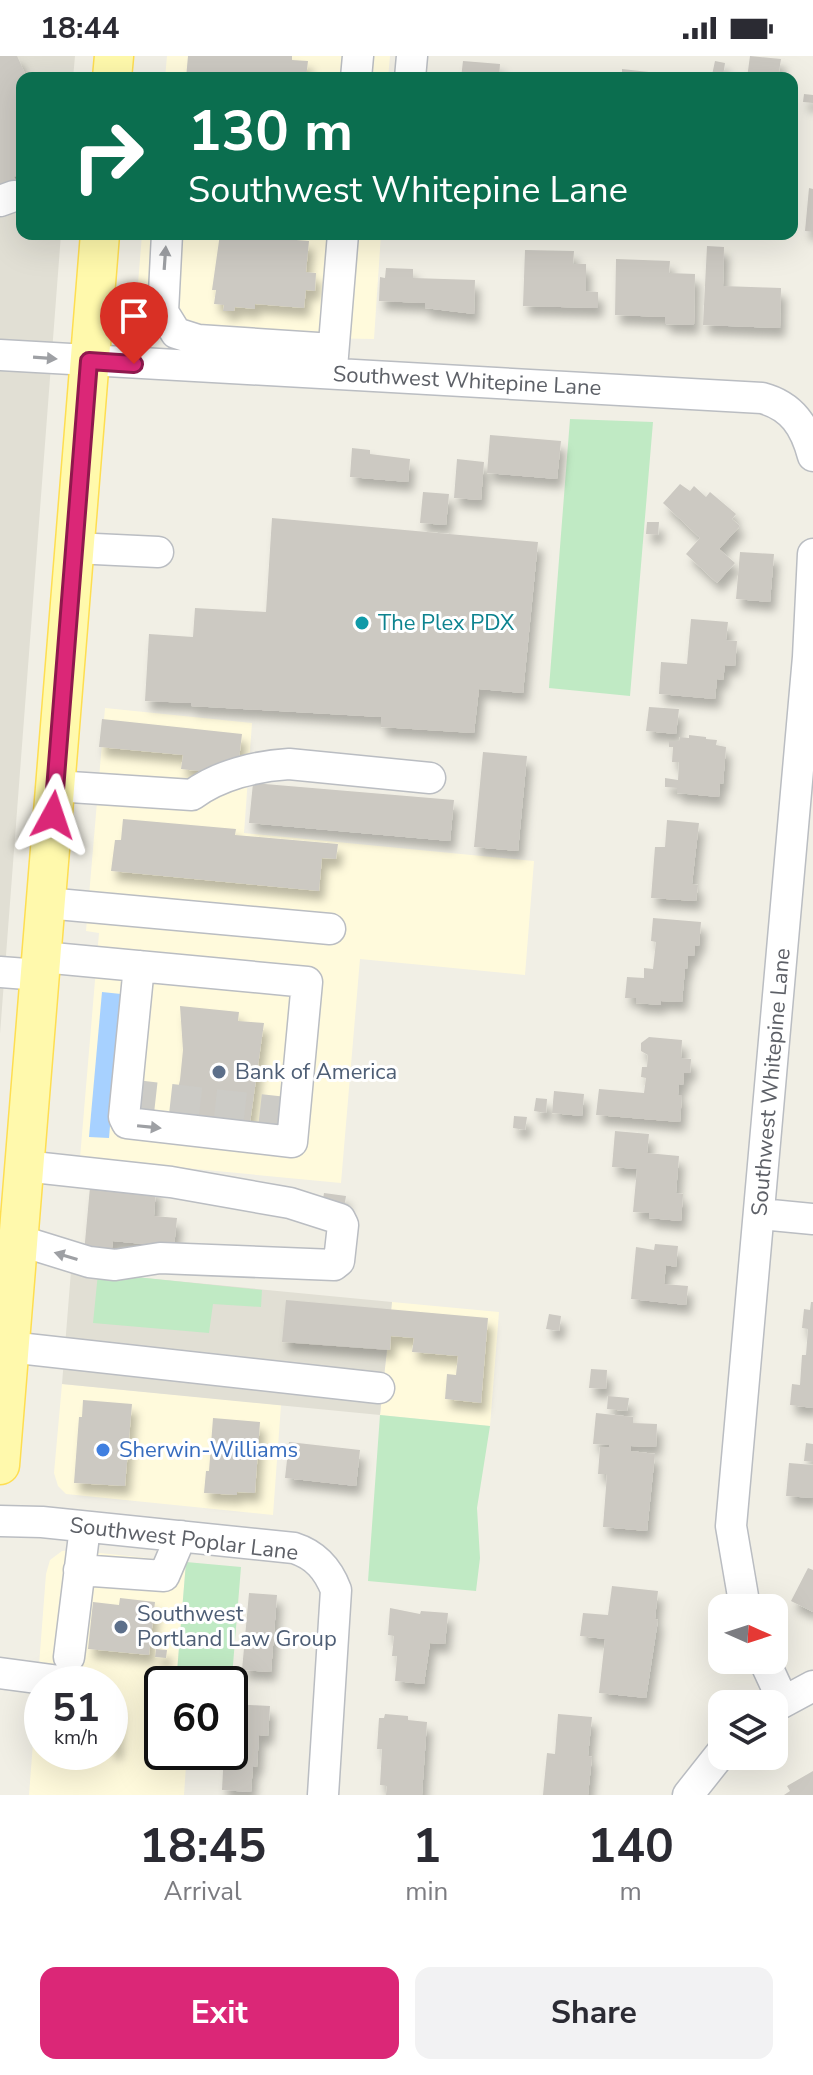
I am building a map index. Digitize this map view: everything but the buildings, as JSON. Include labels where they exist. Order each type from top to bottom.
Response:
[{"type":"main road","points":[[0,1465],[99,240]]},
{"type":"street","points":[[167,240],[163,312],[176,333],[198,340],[332,361],[342,240]]},
{"type":"street","name":"Southwest Whitepine Lane","points":[[3,348],[89,361],[332,361],[762,398],[791,411],[811,448]]},
{"type":"street","points":[[811,448],[813,406]]},
{"type":"street","points":[[74,548],[158,552]]},
{"type":"street","name":"Southwest Whitepine Lane","points":[[743,1594],[731,1526],[810,657],[813,554]]},
{"type":"street","points":[[55,786],[192,795],[222,779],[269,765],[289,764],[430,778]]},
{"type":"street","points":[[46,903],[330,929]]},
{"type":"street","points":[[0,972],[41,966],[139,966],[307,982],[292,1142],[127,1123],[124,1117],[139,966]]},
{"type":"street","points":[[18,1240],[60,1255],[115,1265],[160,1258],[334,1265],[339,1261],[343,1225],[340,1219],[290,1203],[171,1182],[24,1166]]},
{"type":"street","points":[[760,1214],[813,1219]]},
{"type":"street","points":[[9,1347],[379,1388]]},
{"type":"street","name":"Southwest Poplar Lane","points":[[0,1521],[181,1536],[294,1548],[306,1552],[329,1573],[336,1590],[323,1795]]},
{"type":"street","points":[[69,1657],[85,1527]]},
{"type":"street","points":[[79,1570],[164,1576],[181,1536]]},
{"type":"street","points":[[0,1673],[24,1676]]},
{"type":"street","points":[[788,1699],[813,1686]]},
{"type":"street","points":[[688,1795],[708,1770]]},
{"type":"shaded area","points":[[0,56],[75,56],[74,72],[16,72],[16,240],[61,240],[0,1034]]},
{"type":"shaded area","points":[[167,56],[390,56],[389,72],[166,72]]},
{"type":"shaded area","points":[[142,240],[381,240],[374,339],[160,335],[136,309]]},
{"type":"shaded area","points":[[105,708],[252,723],[244,833],[534,861],[525,975],[360,959],[341,1183],[80,1158],[99,933],[86,931]]},
{"type":"shaded area","points":[[71,1271],[392,1302],[380,1415],[62,1384]]},
{"type":"shaded area","points":[[392,1302],[499,1312],[490,1426],[380,1415]]},
{"type":"shaded area","points":[[62,1384],[281,1405],[273,1515],[66,1494],[58,1486],[54,1473]]},
{"type":"shaded area","points":[[71,1550],[186,1562],[177,1666],[144,1666],[144,1770],[186,1770],[184,1795],[29,1795],[31,1770],[128,1770],[128,1666],[39,1666],[46,1574],[50,1560],[62,1551]]},
{"type":"green space","points":[[570,419],[653,422],[630,696],[549,688]]},
{"type":"green space","points":[[98,1273],[262,1290],[261,1307],[213,1304],[209,1333],[93,1323]]},
{"type":"green space","points":[[380,1415],[490,1426],[477,1508],[480,1558],[476,1591],[368,1581]]},
{"type":"green space","points":[[186,1562],[241,1567],[233,1666],[177,1666]]},
{"type":"water","points":[[102,992],[121,994],[109,1138],[89,1137]]},
{"type":"tunnel","points":[[126,1094],[295,1113]]},
{"type":"place","name":"The Plex PDX","points":[[362,623]]},
{"type":"place","name":"Bank of America","points":[[219,1072]]},
{"type":"place","name":"Sherwin-Williams","points":[[103,1450]]},
{"type":"place","name":"Southwest Portland Law Group","points":[[121,1627]]},
{"type":"route","points":[[53,815],[89,361],[134,364]]}]
